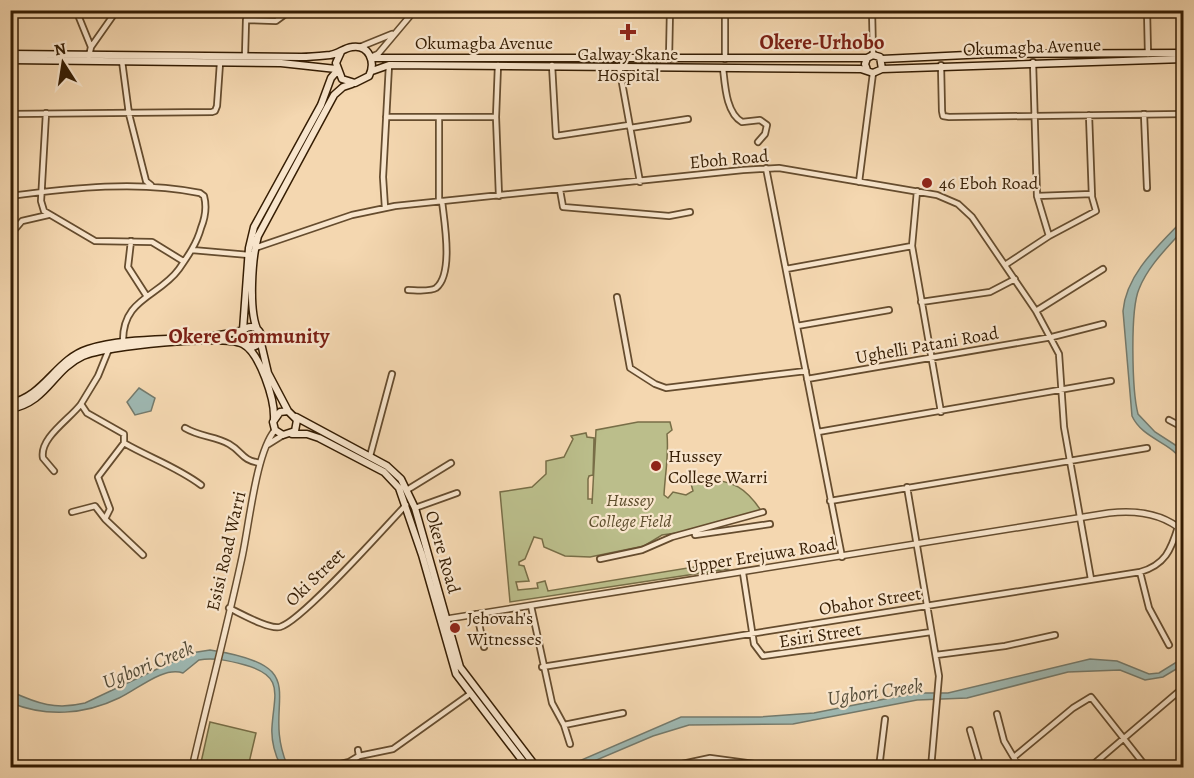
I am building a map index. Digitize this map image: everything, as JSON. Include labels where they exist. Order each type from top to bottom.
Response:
[{"type":"main road","points":[[11,58],[90,53],[301,57],[341,52],[350,47],[360,48],[371,57],[372,71],[365,80],[343,87],[334,95],[260,231],[255,248],[253,308],[265,365],[288,411],[296,417],[298,424],[292,434],[284,435],[275,430],[270,392],[254,357],[241,338],[249,255],[254,227],[321,105],[331,78],[337,70],[341,52]]},
{"type":"main road","points":[[90,53],[122,61],[297,64],[337,70],[346,81],[355,83]]},
{"type":"main road","name":"Okumagba Avenue","points":[[882,59],[988,54],[1184,53]]},
{"type":"main road","points":[[870,56],[882,59],[882,69],[870,72],[870,56]]},
{"type":"main road","name":"Okumagba Avenue","points":[[371,57],[669,59],[870,56]]},
{"type":"main road","name":"Okumagba Avenue","points":[[882,69],[941,65],[1184,59]]},
{"type":"main road","name":"Okumagba Avenue","points":[[372,71],[389,65],[552,65],[870,72]]},
{"type":"main road","points":[[10,404],[32,395],[73,356],[86,350],[123,342],[223,334],[253,327],[258,331]]},
{"type":"main road","points":[[10,410],[36,400],[75,360],[95,351],[221,340],[254,346],[260,339]]},
{"type":"main road","points":[[274,418],[280,412],[288,411]]},
{"type":"main road","name":"Okere Road","points":[[296,417],[370,456],[394,472],[407,490],[415,508],[456,658],[465,676],[537,768]]},
{"type":"main road","name":"Okere Road","points":[[292,434],[314,435],[384,472],[399,488],[406,505],[452,665],[470,694],[528,768]]},
{"type":"street","points":[[76,10],[90,53]]},
{"type":"street","points":[[90,53],[117,10]]},
{"type":"street","points":[[245,56],[246,20],[249,10]]},
{"type":"street","points":[[246,20],[276,21],[291,10]]},
{"type":"street","points":[[371,57],[378,54],[392,34],[415,10]]},
{"type":"street","points":[[669,10],[669,59]]},
{"type":"street","points":[[725,10],[725,58]]},
{"type":"street","points":[[870,56],[872,10]]},
{"type":"street","points":[[1147,10],[1148,54]]},
{"type":"street","points":[[360,48],[392,34]]},
{"type":"street","points":[[11,58],[12,114],[215,111],[220,63]]},
{"type":"street","points":[[122,61],[129,114],[146,181],[150,185]]},
{"type":"street","points":[[1033,62],[1037,196],[1049,236]]},
{"type":"street","points":[[385,208],[383,177],[389,65]]},
{"type":"street","points":[[498,65],[496,117],[499,195]]},
{"type":"street","points":[[552,65],[556,136],[688,119]]},
{"type":"street","points":[[941,65],[943,116],[1184,114]]},
{"type":"street","points":[[619,66],[640,182]]},
{"type":"street","points":[[723,68],[727,98],[735,117],[742,122],[759,120],[767,125],[765,134],[758,142]]},
{"type":"street","points":[[859,182],[870,72]]},
{"type":"street","points":[[46,113],[42,207],[49,215],[95,241],[152,242],[183,261]]},
{"type":"street","points":[[1144,114],[1147,188]]},
{"type":"street","points":[[1005,266],[1049,236],[1096,210],[1092,194],[1089,115]]},
{"type":"street","points":[[386,117],[496,117]]},
{"type":"street","points":[[408,290],[432,289],[440,282],[445,268],[447,245],[441,201],[439,118]]},
{"type":"street","points":[[766,168],[842,557]]},
{"type":"street","name":"Eboh Road","points":[[255,248],[352,215],[385,208],[766,168],[937,195],[957,204],[972,217],[1036,311],[1052,337],[1059,354],[1061,391],[1070,460],[1091,579]]},
{"type":"street","points":[[10,196],[150,185],[200,192],[204,196],[204,217],[192,250],[166,281],[146,295],[135,307],[123,329],[123,342]]},
{"type":"street","points":[[560,190],[563,207],[669,216],[690,212]]},
{"type":"street","points":[[917,191],[912,246],[941,412]]},
{"type":"street","points":[[1037,196],[1092,194]]},
{"type":"street","points":[[10,235],[22,221],[49,215]]},
{"type":"street","points":[[131,241],[128,267],[146,295]]},
{"type":"street","points":[[786,269],[912,246]]},
{"type":"street","points":[[192,250],[249,255]]},
{"type":"street","points":[[1036,311],[1103,269]]},
{"type":"street","points":[[921,302],[990,292],[1015,279]]},
{"type":"street","points":[[617,297],[630,368],[661,387],[716,384],[806,372]]},
{"type":"street","points":[[797,326],[889,310]]},
{"type":"street","name":"Ughelli Patani Road","points":[[807,379],[1052,337],[1102,324]]},
{"type":"street","points":[[54,471],[43,458],[43,449],[64,420],[81,404],[98,376],[109,349]]},
{"type":"street","points":[[370,456],[392,374]]},
{"type":"street","points":[[818,432],[1111,381]]},
{"type":"street","points":[[81,404],[87,413],[122,432],[124,443],[98,477],[110,509],[105,519]]},
{"type":"street","points":[[1169,420],[1184,428]]},
{"type":"street","points":[[185,428],[197,436],[226,442],[243,458],[260,463]]},
{"type":"street","name":"Esisi Road Warri","points":[[192,768],[219,648],[241,565],[260,463],[275,430]]},
{"type":"street","points":[[266,446],[284,435]]},
{"type":"street","points":[[124,443],[149,457],[182,470],[201,485]]},
{"type":"street","points":[[830,501],[1147,448]]},
{"type":"street","points":[[407,490],[451,463]]},
{"type":"street","points":[[908,487],[936,655],[938,692],[931,768]]},
{"type":"street","points":[[415,508],[457,493]]},
{"type":"street","name":"Oki Street","points":[[229,608],[273,627],[283,626],[328,587],[406,505]]},
{"type":"street","points":[[72,512],[95,506],[105,519],[143,555]]},
{"type":"street","points":[[600,559],[642,550],[664,540],[764,512]]},
{"type":"street","name":"Upper Erejuwa Road","points":[[446,619],[1080,518],[1137,512],[1166,520],[1184,532]]},
{"type":"street","points":[[664,540],[770,524]]},
{"type":"street","name":"Obahor Street","points":[[542,667],[1140,572],[1164,560],[1178,527]]},
{"type":"street","points":[[1140,572],[1149,608],[1169,645]]},
{"type":"street","name":"Esiri Street","points":[[743,573],[756,650],[769,657],[931,632]]},
{"type":"street","points":[[531,606],[542,667],[552,703],[564,725],[570,744]]},
{"type":"street","points":[[477,614],[484,647]]},
{"type":"street","points":[[936,655],[1005,646],[1055,635]]},
{"type":"street","points":[[1089,768],[1184,687]]},
{"type":"street","points":[[324,768],[393,748],[470,694]]},
{"type":"street","points":[[1014,757],[1079,703],[1091,697],[1147,768]]},
{"type":"street","points":[[564,725],[623,714]]},
{"type":"street","points":[[997,714],[1004,741],[1020,768]]},
{"type":"street","points":[[879,768],[885,718]]},
{"type":"street","points":[[970,730],[981,768]]},
{"type":"street","points":[[358,750],[359,756]]},
{"type":"street","points":[[663,768],[711,758],[784,768]]},
{"type":"street","points":[[1174,768],[1184,759]]},
{"type":"street","points":[[10,762],[23,768]]},
{"type":"green space","name":"Hussey College Field","points":[[638,422],[670,422],[672,430],[667,434],[664,495],[668,498],[673,492],[686,495],[693,491],[690,480],[695,475],[740,488],[762,512],[697,530],[662,535],[644,546],[590,557],[565,556],[544,547],[542,539],[534,537],[525,559],[519,562],[519,565],[524,566],[529,581],[516,582],[518,590],[538,588],[537,583],[545,581],[548,591],[718,563],[728,569],[510,602],[500,492],[532,487],[546,474],[546,461],[564,457],[573,439],[571,436],[586,433],[587,437],[594,438],[593,475],[588,479],[588,499],[592,499],[592,504],[596,430]]},
{"type":"green space","points":[[210,722],[256,733],[248,767],[200,767]]},
{"type":"water","points":[[1183,220],[1183,230],[1153,265],[1139,289],[1134,314],[1133,351],[1134,388],[1138,414],[1155,432],[1183,450],[1183,463],[1172,450],[1143,431],[1132,416],[1123,311],[1125,297],[1137,273],[1154,250]]},
{"type":"water","points":[[139,388],[155,398],[151,411],[135,415],[127,402]]},
{"type":"water","points":[[210,650],[244,657],[265,666],[276,677],[279,690],[281,743],[288,767],[282,767],[273,743],[275,696],[272,681],[258,669],[234,662],[216,659],[199,660],[183,673],[167,673],[106,704],[79,711],[38,711],[11,703],[10,691],[56,706],[85,703],[191,653]]},
{"type":"water","points":[[1183,658],[1183,665],[1163,677],[1145,680],[1120,670],[1068,672],[967,698],[917,700],[793,724],[689,725],[653,736],[580,767],[563,768],[681,717],[760,717],[814,713],[915,693],[948,693],[1090,659],[1117,661],[1149,674],[1159,673]]},
{"type":"place","name":"Galway Skane Hospital","points":[[628,32]]},
{"type":"place","name":"46 Eboh Road","points":[[927,183]]},
{"type":"place","name":"Hussey College Warri","points":[[656,466]]},
{"type":"place","name":"Jehovah's Witnesses","points":[[455,628]]},
{"type":"district","name":"Okere-Urhobo","points":[[822,42]]},
{"type":"district","name":"Okere Community","points":[[249,336]]},
{"type":"water label","name":"Ugbori Creek","points":[[148,665]]},
{"type":"water label","name":"Ugbori Creek","points":[[875,692]]}]
